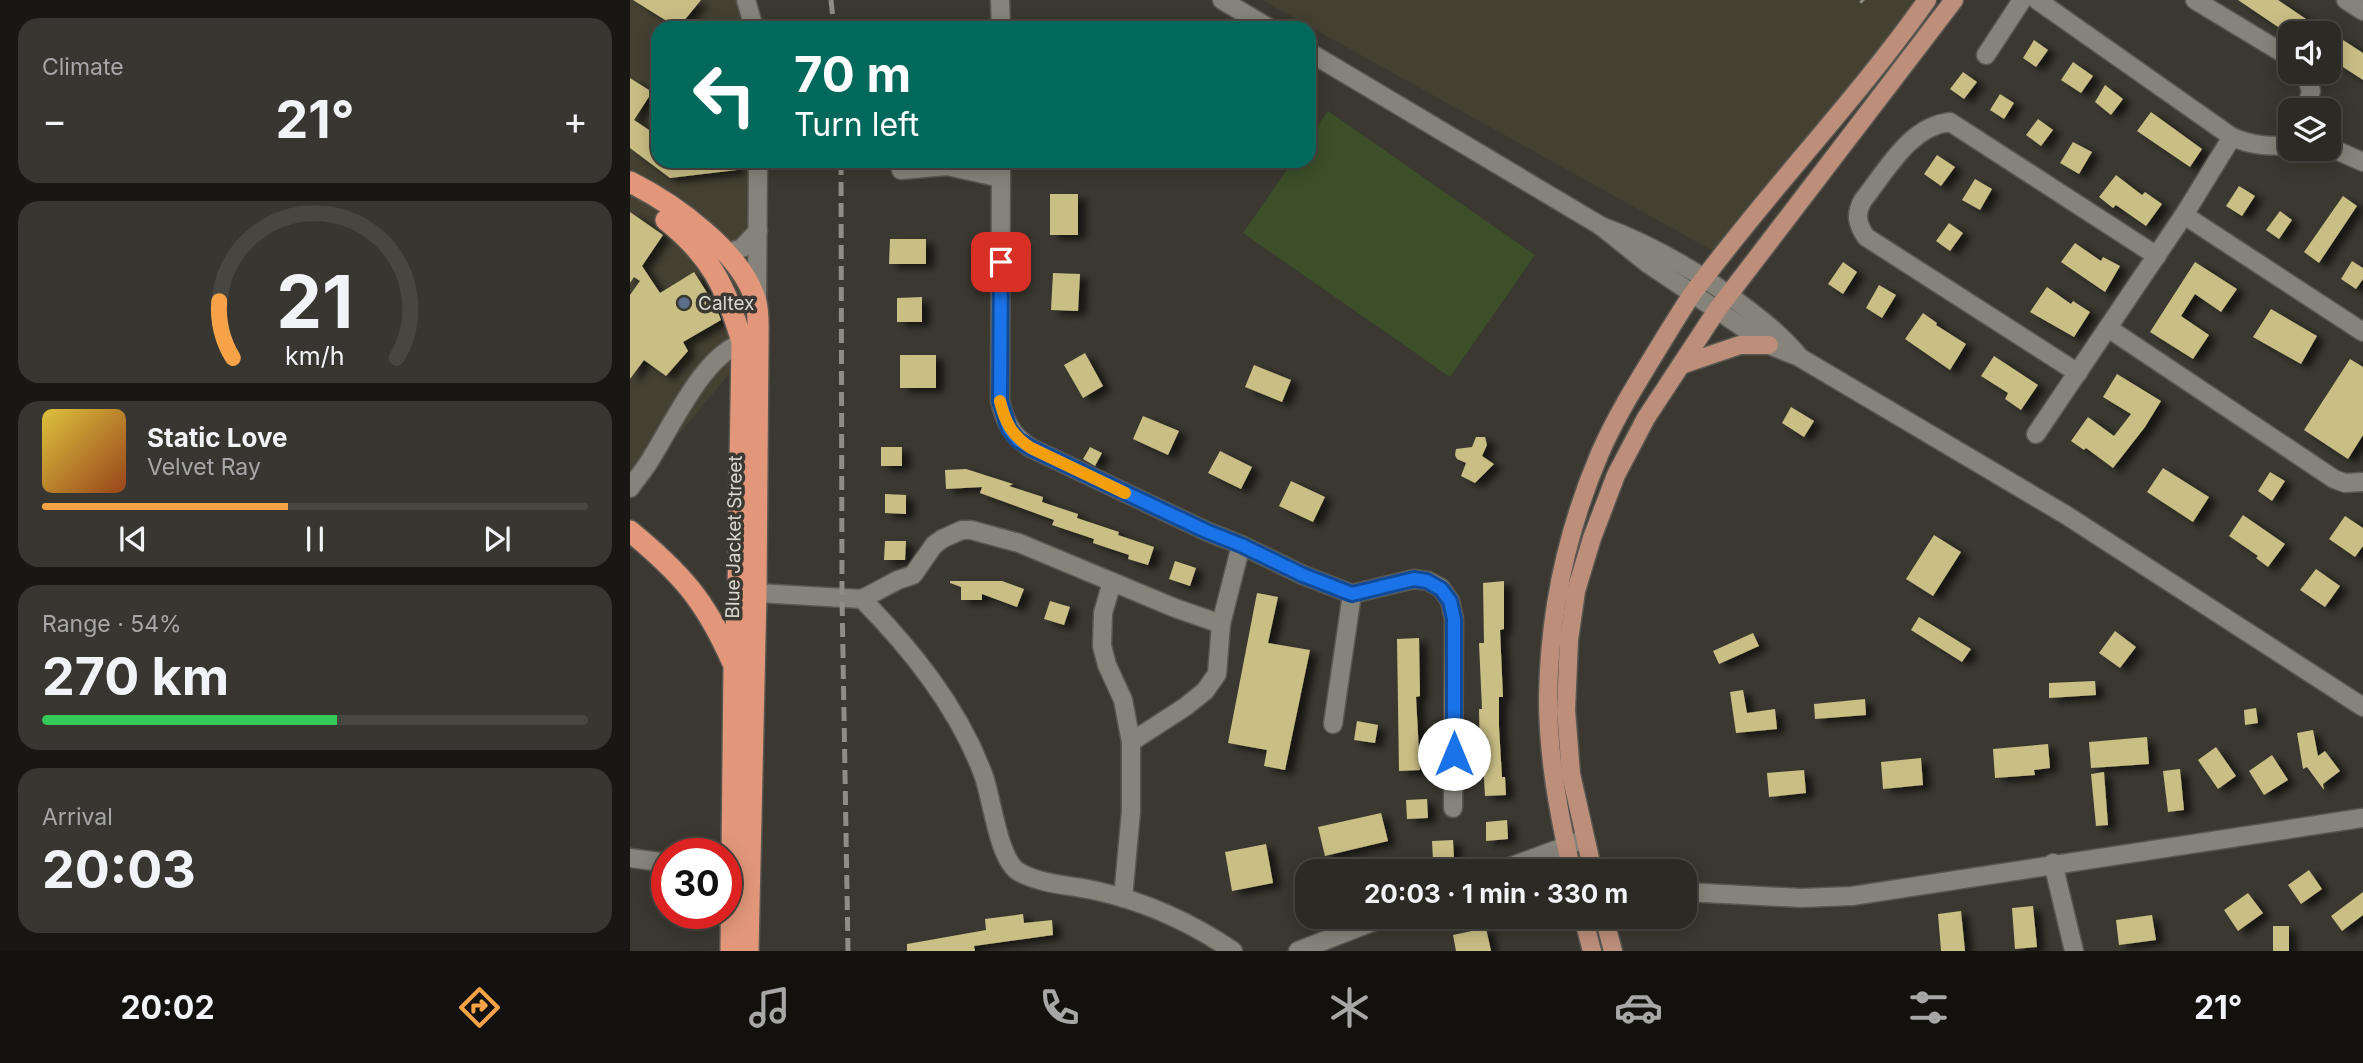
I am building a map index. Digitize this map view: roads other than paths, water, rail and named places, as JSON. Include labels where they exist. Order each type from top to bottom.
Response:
[{"type":"highway","name":"Blue Jacket Street","points":[[630,182],[703,230],[727,253],[741,272],[757,303],[750,341],[734,666],[735,838]]},
{"type":"highway","name":"Blue Jacket Street","points":[[630,189],[687,237],[708,261],[750,341],[756,593],[738,838]]},
{"type":"highway","points":[[630,531],[660,555],[699,599],[717,627],[734,666]]},
{"type":"highway","name":"Blue Jacket Street","points":[[742,917],[748,951]]},
{"type":"highway","name":"Blue Jacket Street","points":[[731,951],[732,929]]},
{"type":"main road","points":[[1569,859],[1554,772],[1548,701],[1550,646],[1560,581],[1577,518],[1600,453],[1625,404],[1692,295],[1927,0]]},
{"type":"main road","points":[[1590,859],[1571,774],[1566,710],[1569,640],[1576,591],[1591,538],[1616,475],[1646,418],[1717,310],[1954,0]]},
{"type":"main road","points":[[1681,365],[1722,349],[1740,345],[1769,345]]},
{"type":"main road","points":[[1586,929],[1592,951]]},
{"type":"main road","points":[[1607,929],[1613,951]]},
{"type":"street","points":[[746,0],[752,21]]},
{"type":"street","points":[[1000,0],[1000,21]]},
{"type":"street","points":[[1222,0],[1257,21]]},
{"type":"street","points":[[1986,55],[2022,0]]},
{"type":"street","points":[[2037,0],[2232,137],[2249,145],[2278,146]]},
{"type":"street","points":[[2195,0],[2278,50]]},
{"type":"street","points":[[2346,0],[2363,11]]},
{"type":"street","points":[[1316,56],[1601,226],[1635,239],[1705,278],[1786,340],[1799,357]]},
{"type":"street","points":[[2078,373],[1866,237],[1857,218],[1863,200],[1915,136],[1936,124],[1950,122],[2157,256]]},
{"type":"street","points":[[2036,434],[2157,256],[2232,137]]},
{"type":"street","points":[[2341,153],[2363,162]]},
{"type":"street","points":[[757,303],[758,168]]},
{"type":"street","points":[[901,170],[924,168]]},
{"type":"street","points":[[974,168],[1001,170],[1000,401],[1009,429],[1018,440],[1031,448],[1206,531],[1352,594],[1414,579],[1427,581],[1441,589],[1450,601],[1454,619],[1453,808]]},
{"type":"street","points":[[2184,215],[2363,332]]},
{"type":"street","points":[[1601,226],[1627,249],[1769,345],[1799,357],[2066,515],[2363,707]]},
{"type":"street","points":[[727,253],[742,248],[758,231]]},
{"type":"street","points":[[2108,328],[2334,479],[2346,483],[2363,482]]},
{"type":"street","points":[[630,488],[700,379],[714,362],[750,341]]},
{"type":"street","points":[[756,593],[862,599],[913,575],[934,545],[961,530],[981,532],[1019,543],[1175,608],[1221,624]]},
{"type":"street","points":[[1131,742],[1185,707],[1205,691],[1217,674],[1221,624],[1241,545]]},
{"type":"street","points":[[1112,582],[1103,613],[1102,646],[1107,665],[1123,700],[1131,742],[1131,811],[1123,898]]},
{"type":"street","points":[[1333,724],[1352,594]]},
{"type":"street","points":[[862,599],[892,629],[929,676],[957,718],[983,773],[1008,860],[1018,872],[1047,881],[1099,891],[1157,909],[1233,951]]},
{"type":"street","points":[[1697,893],[1801,898],[1852,896],[2053,863],[2362,818]]},
{"type":"street","points":[[1530,859],[1585,839]]},
{"type":"street","points":[[630,858],[651,861]]},
{"type":"street","points":[[2053,863],[2074,951]]},
{"type":"street","points":[[1298,951],[1354,929]]},
{"type":"railway","points":[[831,0],[833,21]]},
{"type":"railway","points":[[841,168],[842,596],[848,951]]},
{"type":"place","name":"Caltex","points":[[684,303]]}]
